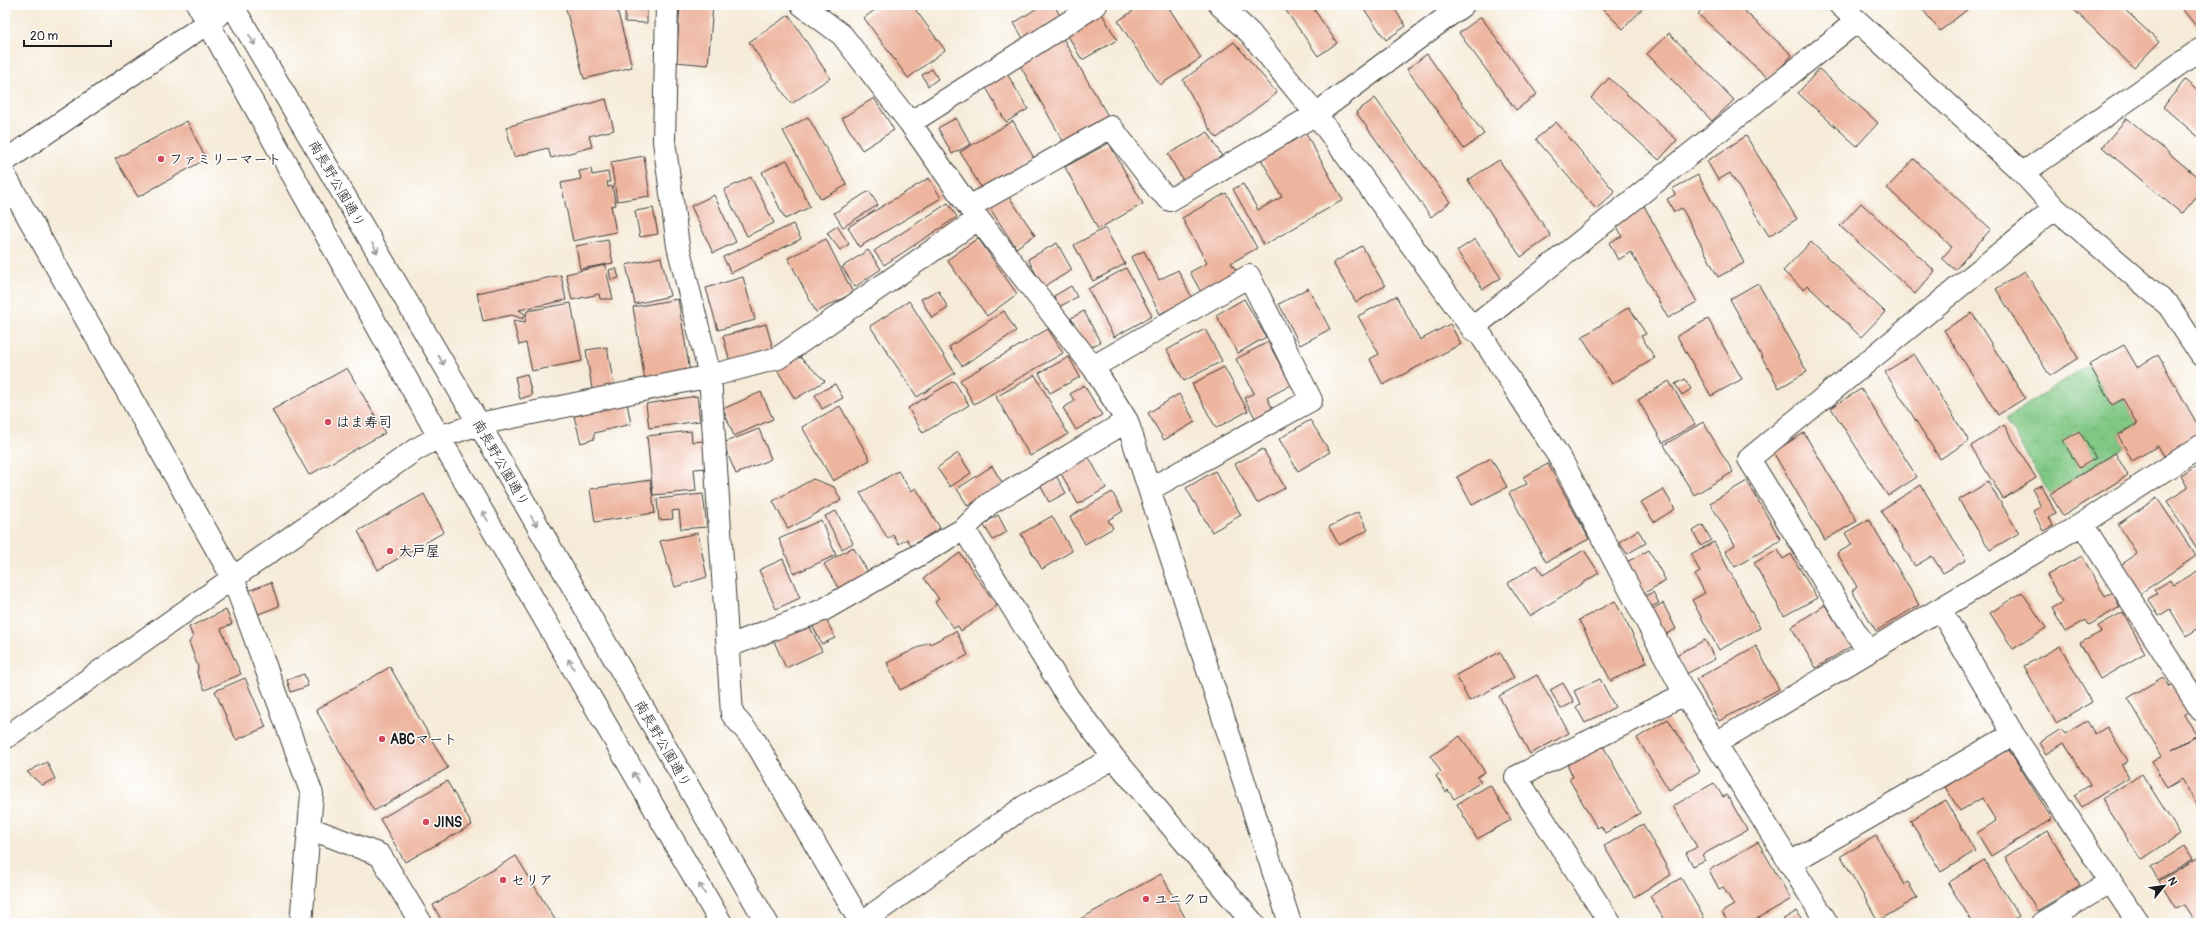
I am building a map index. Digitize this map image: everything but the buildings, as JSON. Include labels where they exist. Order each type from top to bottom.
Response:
[{"type":"street","points":[[5,161],[203,14],[233,5]]},
{"type":"street","name":"南長野公園通り","points":[[233,5],[479,424],[767,923]]},
{"type":"street","points":[[667,5],[664,140],[678,246],[710,376],[729,646],[732,714],[755,741],[861,923],[1025,806],[1114,758]]},
{"type":"street","points":[[802,5],[842,35],[910,123],[974,213],[1093,367],[1127,420],[1290,923]]},
{"type":"street","points":[[910,123],[1096,5]]},
{"type":"street","points":[[1220,5],[1250,33],[1316,114],[1474,331],[1475,326],[1857,21]]},
{"type":"street","points":[[7,733],[233,578],[415,450],[439,436],[479,424],[710,376],[778,358],[974,213],[1111,127],[1158,189],[1170,200],[1316,114],[1463,5]]},
{"type":"street","points":[[1840,5],[2024,173],[2056,208],[2168,306],[2201,355]]},
{"type":"street","points":[[203,14],[439,436],[721,923]]},
{"type":"street","points":[[2024,173],[2201,49]]},
{"type":"street","points":[[5,176],[233,578],[312,794],[301,923]]},
{"type":"street","points":[[1868,652],[1749,459],[2056,208]]},
{"type":"street","points":[[1093,367],[1249,276],[1311,400],[1150,488]]},
{"type":"street","points":[[1475,326],[1563,463],[1685,694],[1827,923]]},
{"type":"street","points":[[729,646],[823,610],[964,529],[989,504],[1127,420]]},
{"type":"street","points":[[1716,743],[2082,524],[2201,446]]},
{"type":"street","points":[[2082,524],[2201,710]]},
{"type":"street","points":[[964,529],[1068,697],[1114,758],[1253,923]]},
{"type":"street","points":[[1940,609],[2013,734],[2138,923]]},
{"type":"street","points":[[1610,923],[1516,777],[1685,694]]},
{"type":"street","points":[[1790,863],[2013,734]]},
{"type":"street","points":[[309,828],[380,855],[421,923]]},
{"type":"street","points":[[2042,923],[2110,882]]},
{"type":"green space","points":[[2089,364],[2112,405],[2123,399],[2137,424],[2118,435],[2124,447],[2050,494],[2005,419]]},
{"type":"place","name":"ファミリーマート","points":[[161,159]]},
{"type":"place","name":"はま寿司","points":[[328,422]]},
{"type":"place","name":"大戸屋","points":[[390,551]]},
{"type":"place","name":"ABCマート","points":[[382,739]]},
{"type":"place","name":"JINS","points":[[426,822]]},
{"type":"place","name":"セリア","points":[[503,880]]},
{"type":"place","name":"ユニクロ","points":[[1146,899]]}]
